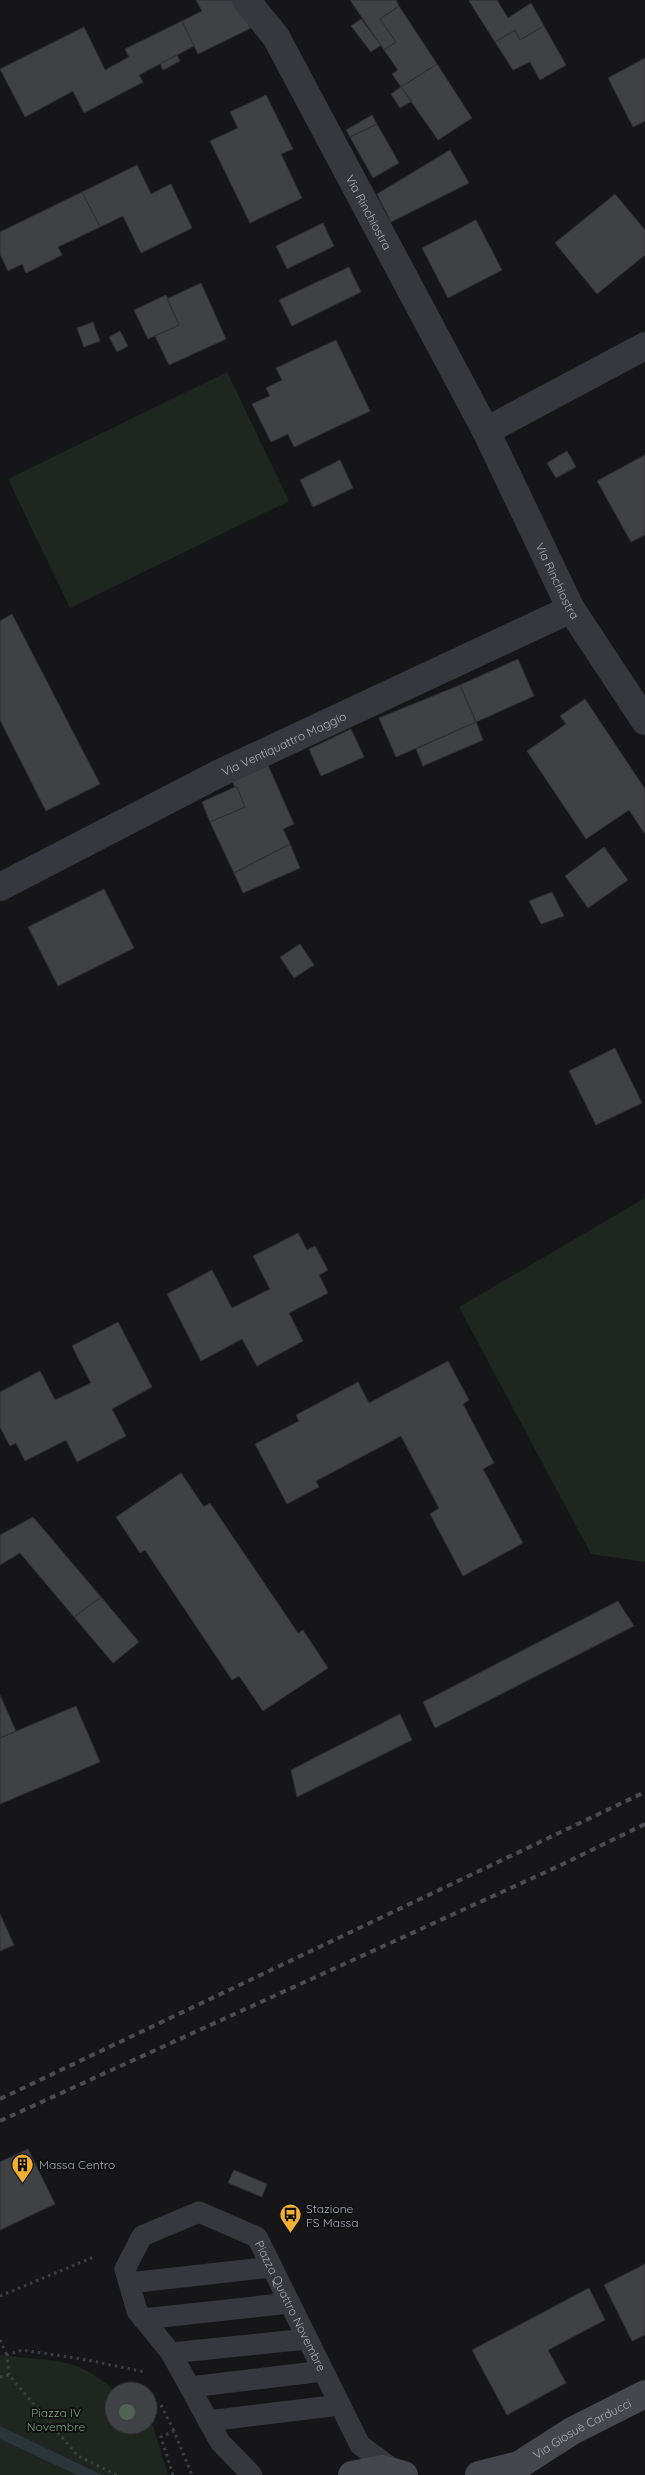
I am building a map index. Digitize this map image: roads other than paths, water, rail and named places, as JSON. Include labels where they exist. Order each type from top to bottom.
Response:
[{"type":"main road","name":"Via Giosuè Carducci","points":[[479,2475],[519,2465],[572,2431],[645,2394]]},
{"type":"main road","points":[[352,2475],[382,2469],[400,2474]]},
{"type":"street","name":"Via Rinchiostra","points":[[246,0],[276,37],[486,430],[571,609],[645,721]]},
{"type":"street","points":[[486,430],[645,346]]},
{"type":"street","name":"Via Ventiquattro Maggio","points":[[0,887],[218,774],[571,609]]},
{"type":"lane","name":"Piazza Quattro Novembre","points":[[129,2283],[125,2269],[142,2236],[199,2212],[257,2237],[360,2445],[400,2474]]},
{"type":"lane","points":[[252,2475],[220,2442],[172,2353],[137,2311],[129,2283],[272,2267]]},
{"type":"lane","points":[[143,2319],[290,2303]]},
{"type":"lane","points":[[172,2353],[307,2339]]},
{"type":"lane","points":[[190,2387],[323,2371]]},
{"type":"lane","points":[[208,2421],[340,2405]]},
{"type":"railway","points":[[0,2099],[645,1792]]},
{"type":"railway","points":[[0,2121],[559,1866],[645,1824]]},
{"type":"place","name":"Massa Centro","points":[[23,2183]]},
{"type":"place","name":"Stazione FS Massa","points":[[290,2234]]},
{"type":"park label","name":"Piazza IV Novembre","points":[[56,2419]]}]
